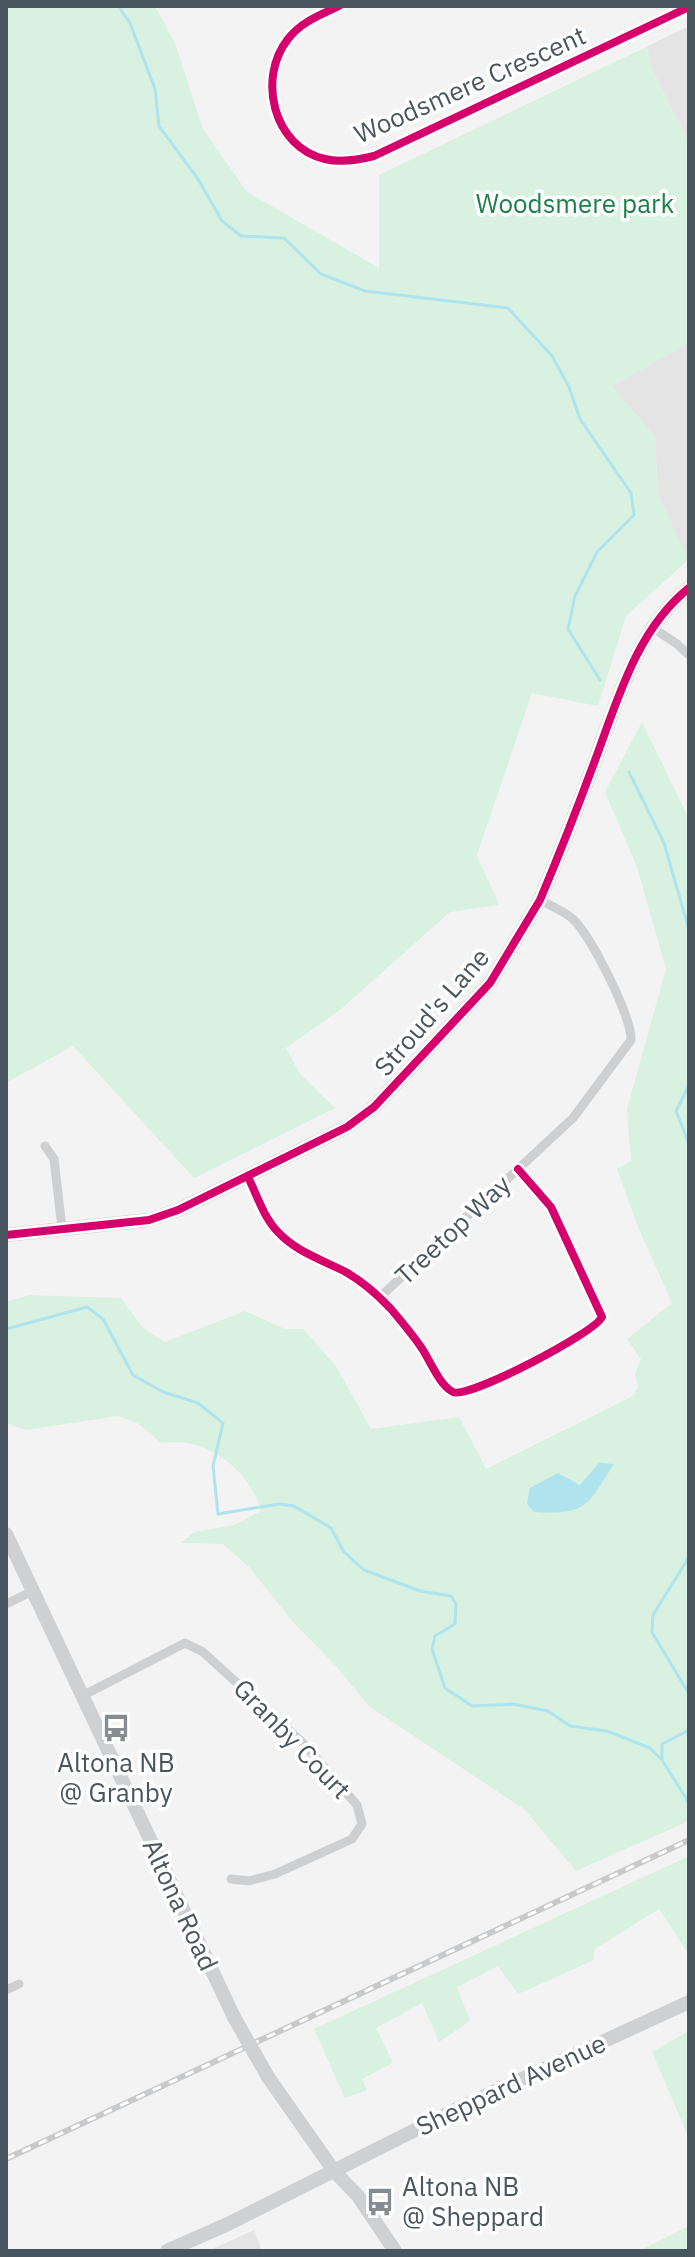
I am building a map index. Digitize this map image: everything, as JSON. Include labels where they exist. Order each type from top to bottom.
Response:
[{"type":"street","name":"Woodsmere Crescent","points":[[339,6],[307,21],[287,39],[275,62],[271,88],[276,113],[295,142],[316,156],[341,161],[374,156],[689,7]]},
{"type":"street","name":"Stroud's Lane","points":[[6,1235],[149,1220],[178,1210],[347,1127],[374,1107],[490,983],[540,900],[630,670],[653,628],[676,598],[689,588]]},
{"type":"street","points":[[653,628],[689,655]]},
{"type":"street","name":"Treetop Way","points":[[380,1297],[573,1118],[631,1040],[632,1029],[627,1017],[585,935],[570,916],[540,900]]},
{"type":"street","points":[[45,1146],[54,1159],[62,1228]]},
{"type":"street","points":[[248,1177],[268,1219],[292,1245],[361,1281],[380,1297],[422,1348],[443,1382],[452,1391],[460,1393],[574,1340],[599,1323],[602,1317],[551,1207],[518,1169]]},
{"type":"street","name":"Altona Road","points":[[6,1534],[84,1695],[215,1982],[268,2077],[334,2171],[358,2196],[395,2251]]},
{"type":"street","points":[[6,1604],[33,1591]]},
{"type":"street","name":"Granby Court","points":[[84,1695],[185,1643],[203,1652],[304,1744],[357,1805],[362,1824],[352,1839],[275,1874],[249,1881],[231,1879]]},
{"type":"street","points":[[6,1990],[19,1984]]},
{"type":"street","name":"Sheppard Avenue","points":[[167,2251],[461,2107],[689,2002]]},
{"type":"shaded area","points":[[689,26],[689,143],[650,66],[648,46]]},
{"type":"shaded area","points":[[689,343],[688,560],[658,495],[655,437],[611,386]]},
{"type":"shaded area","points":[[254,2230],[262,2251],[208,2251]]},
{"type":"green space","name":"Woodsmere park","points":[[6,6],[155,6],[175,43],[203,129],[247,192],[379,268],[379,175],[648,46],[650,67],[689,143],[689,343],[612,386],[655,437],[658,495],[688,560],[626,616],[598,706],[532,693],[477,855],[499,905],[450,912],[341,1009],[286,1048],[300,1074],[335,1108],[194,1178],[73,1046],[6,1083]]},
{"type":"green space","points":[[642,722],[689,819],[689,1821],[576,1871],[524,1809],[370,1707],[293,1622],[249,1567],[223,1544],[181,1543],[194,1532],[234,1525],[261,1511],[251,1488],[226,1460],[192,1444],[161,1443],[139,1424],[118,1416],[26,1430],[6,1423],[6,1302],[29,1295],[121,1298],[143,1328],[165,1342],[245,1311],[285,1329],[303,1329],[336,1366],[371,1429],[459,1417],[486,1469],[633,1396],[638,1387],[635,1374],[641,1359],[627,1339],[672,1303],[638,1227],[617,1169],[631,1161],[627,1109],[666,969],[637,867],[605,792]]},
{"type":"green space","points":[[689,1858],[689,1955],[659,1909],[595,1949],[594,1960],[518,1994],[498,1966],[457,1987],[470,2021],[439,2042],[422,2003],[376,2028],[393,2063],[362,2079],[367,2090],[345,2098],[314,2029]]},
{"type":"green space","points":[[689,2031],[689,2138],[652,2052]]},
{"type":"green space","points":[[689,2226],[689,2251],[643,2251],[643,2249]]},
{"type":"water","points":[[599,1463],[614,1464],[598,1490],[584,1505],[552,1513],[534,1512],[527,1504],[530,1488],[558,1473],[580,1485]]},
{"type":"waterway","points":[[118,6],[130,23],[155,89],[159,126],[198,179],[222,221],[241,236],[284,238],[321,274],[365,291],[508,308],[552,356],[569,387],[580,419],[631,493],[634,515],[597,552],[575,596],[568,629],[600,680]]},
{"type":"waterway","points":[[629,772],[664,843],[689,930]]},
{"type":"waterway","points":[[689,1085],[676,1111],[689,1144]]},
{"type":"waterway","points":[[6,1329],[87,1307],[103,1319],[133,1375],[163,1392],[198,1403],[223,1423],[213,1466],[218,1514],[279,1504],[294,1506],[331,1528],[344,1552],[364,1570],[420,1591],[451,1596],[456,1604],[455,1624],[435,1636],[432,1649],[445,1688],[472,1706],[513,1704],[548,1711],[570,1726],[607,1731],[650,1748],[662,1760],[689,1803]]},
{"type":"waterway","points":[[689,1557],[653,1615],[652,1632],[689,1694]]},
{"type":"waterway","points":[[662,1760],[662,1744],[689,1730]]},
{"type":"railway","points":[[6,2159],[689,1840]]},
{"type":"cycle path","points":[[339,6],[305,23],[288,39],[273,73],[272,91],[282,126],[293,141],[307,152],[325,159],[343,161],[374,156],[689,7]]},
{"type":"cycle path","points":[[6,1235],[149,1220],[178,1210],[347,1127],[374,1107],[490,983],[540,900],[630,668],[655,624],[689,588]]},
{"type":"cycle path","points":[[248,1177],[264,1212],[277,1231],[300,1249],[344,1271],[375,1293],[407,1328],[439,1378],[453,1392],[505,1376],[556,1350],[602,1317],[551,1207],[518,1169]]},
{"type":"place","name":"Altona NB @ Granby","points":[[116,1728]]},
{"type":"place","name":"Altona NB @ Sheppard","points":[[380,2202]]}]
